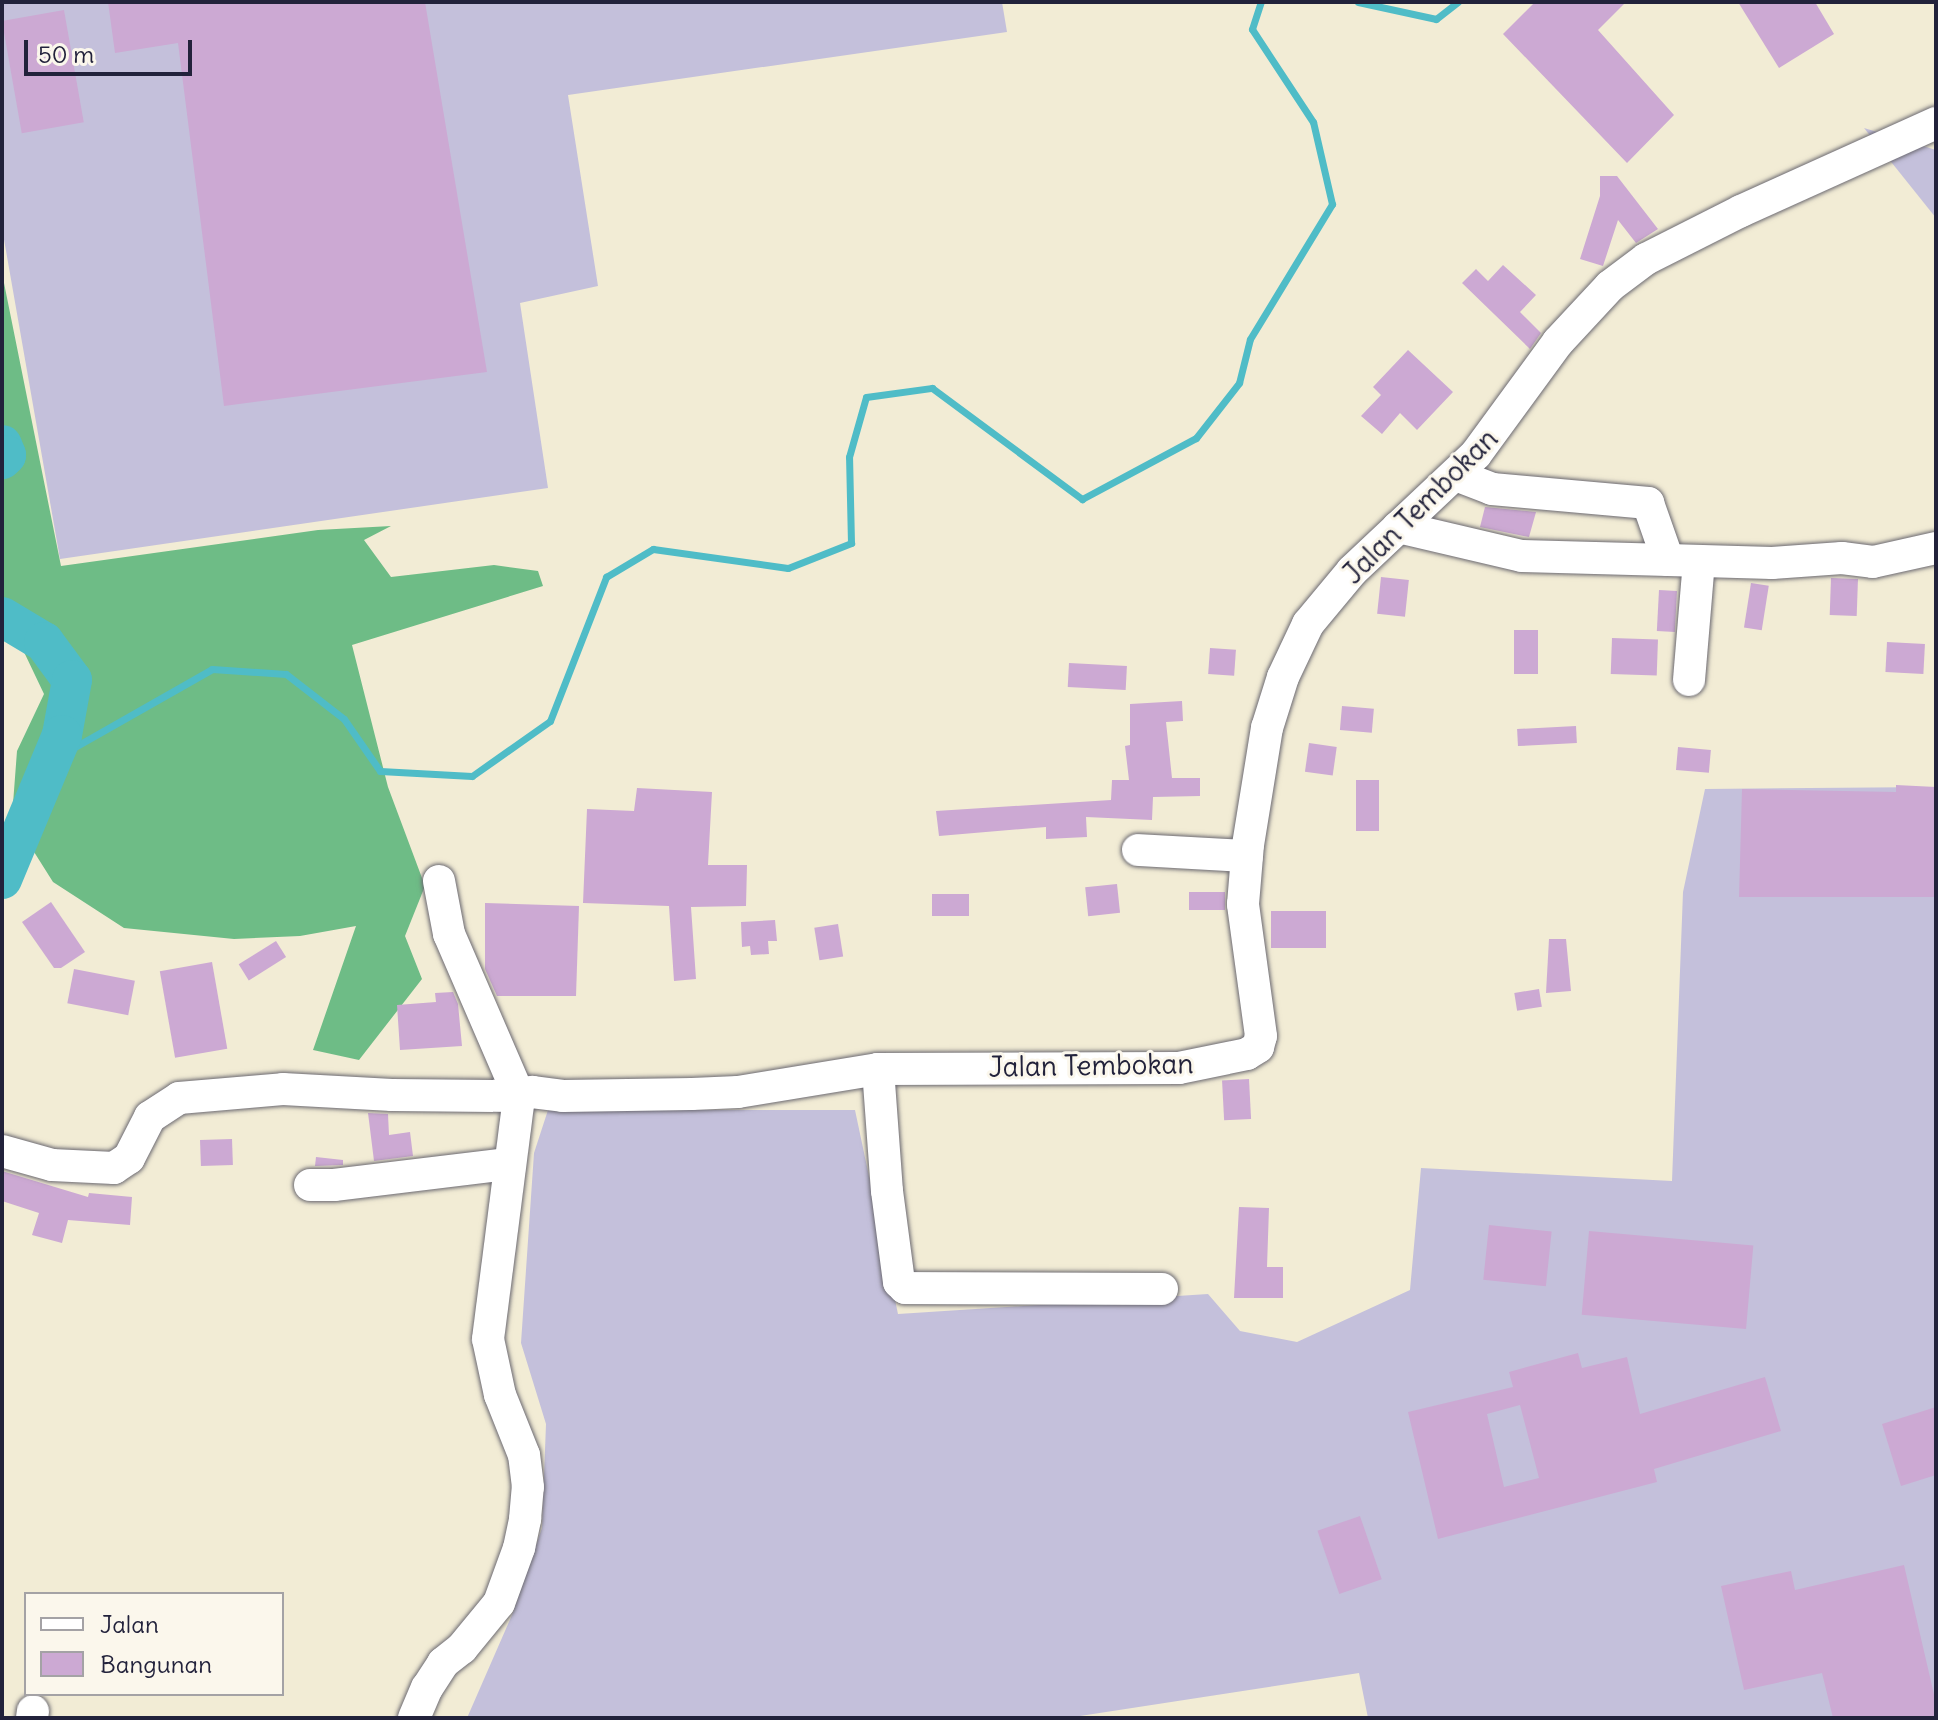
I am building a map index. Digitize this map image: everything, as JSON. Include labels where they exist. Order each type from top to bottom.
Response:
[{"type":"street","name":"Jalan Tembokan","points":[[2,1151],[52,1165],[114,1168],[129,1158],[150,1117],[179,1098],[283,1089],[392,1095],[519,1096],[532,1092],[563,1096],[738,1092],[878,1069],[1179,1068],[1247,1054],[1258,1047],[1261,1036],[1243,904],[1247,856],[1267,728],[1283,677],[1308,624],[1352,571],[1398,527],[1467,480],[1580,315],[1610,286],[1646,259],[1741,211],[1936,123]]},
{"type":"street","points":[[1467,480],[1648,503],[1684,560],[1689,680]]},
{"type":"street","points":[[1398,527],[1522,556],[1772,563],[1842,558],[1873,562],[1936,548]]},
{"type":"street","points":[[1138,850],[1247,856]]},
{"type":"street","points":[[415,1715],[443,1663],[462,1648],[499,1603],[513,1569],[525,1519],[528,1487],[524,1455],[500,1395],[488,1339],[519,1096],[449,934],[439,881]]},
{"type":"street","points":[[878,1069],[888,1204],[899,1282],[905,1288],[1162,1289]]},
{"type":"street","points":[[310,1185],[508,1164]]},
{"type":"shaded area","points":[[2,2],[1002,2],[1007,32],[568,95],[598,286],[520,303],[548,488],[60,559],[2,228]]},
{"type":"shaded area","points":[[1864,128],[1936,150],[1936,218]]},
{"type":"shaded area","points":[[1936,787],[1936,1718],[1368,1718],[1359,1673],[1067,1718],[467,1718],[512,1615],[542,1528],[546,1424],[521,1343],[534,1153],[548,1110],[855,1110],[898,1314],[1208,1294],[1240,1331],[1297,1342],[1410,1290],[1421,1168],[1672,1181],[1683,892],[1705,789]]},
{"type":"green space","points":[[2,273],[61,566],[318,530],[391,526],[364,540],[391,577],[494,565],[538,571],[543,586],[352,645],[388,787],[425,886],[405,936],[422,979],[359,1060],[313,1050],[356,926],[300,936],[234,939],[124,928],[53,882],[12,817],[17,751],[44,694],[24,652],[2,636]]},
{"type":"building","points":[[108,2],[425,2],[487,372],[224,406],[178,43],[115,53]]},
{"type":"building","points":[[1535,2],[1626,2],[1598,30],[1674,115],[1627,163],[1503,34]]},
{"type":"building","points":[[1738,2],[1815,2],[1834,34],[1779,68]]},
{"type":"building","points":[[64,10],[84,122],[22,133],[2,21]]},
{"type":"building","points":[[1600,176],[1617,176],[1658,229],[1636,243],[1618,220],[1603,266],[1580,259],[1600,196]]},
{"type":"building","points":[[1503,265],[1536,295],[1520,312],[1541,333],[1530,349],[1462,283],[1476,269],[1488,281]]},
{"type":"building","points":[[1408,350],[1453,392],[1417,430],[1400,413],[1382,434],[1361,416],[1381,395],[1373,387]]},
{"type":"building","points":[[1485,507],[1536,512],[1529,537],[1480,527]]},
{"type":"building","points":[[1381,577],[1409,580],[1405,617],[1377,614]]},
{"type":"building","points":[[1831,578],[1858,579],[1857,616],[1830,615]]},
{"type":"building","points":[[1751,583],[1769,586],[1762,630],[1744,627]]},
{"type":"building","points":[[1659,590],[1677,591],[1675,632],[1657,631]]},
{"type":"building","points":[[1514,630],[1538,630],[1538,674],[1514,674]]},
{"type":"building","points":[[1612,638],[1658,640],[1657,676],[1611,674]]},
{"type":"building","points":[[1887,642],[1925,644],[1923,674],[1885,672]]},
{"type":"building","points":[[1210,648],[1236,650],[1234,676],[1208,674]]},
{"type":"building","points":[[1069,663],[1127,666],[1126,690],[1068,687]]},
{"type":"building","points":[[1182,701],[1183,721],[1166,722],[1172,778],[1200,778],[1200,796],[1153,797],[1152,820],[1086,817],[1087,837],[1046,839],[1046,827],[939,836],[936,811],[1111,800],[1112,780],[1129,780],[1125,746],[1130,745],[1130,704]]},
{"type":"building","points":[[1342,706],[1374,709],[1372,733],[1340,730]]},
{"type":"building","points":[[1576,726],[1577,743],[1518,746],[1517,729]]},
{"type":"building","points":[[1309,743],[1337,747],[1333,776],[1305,772]]},
{"type":"building","points":[[1678,747],[1711,750],[1709,773],[1676,770]]},
{"type":"building","points":[[1356,780],[1379,780],[1379,831],[1356,831]]},
{"type":"building","points":[[1896,785],[1936,787],[1936,897],[1739,897],[1742,789],[1896,792]]},
{"type":"building","points":[[637,788],[712,792],[708,865],[747,865],[746,906],[691,907],[696,979],[674,981],[669,906],[583,903],[587,809],[634,811]]},
{"type":"building","points":[[1117,884],[1120,913],[1088,916],[1085,887]]},
{"type":"building","points":[[1189,892],[1225,892],[1225,910],[1189,910]]},
{"type":"building","points":[[932,894],[969,894],[969,916],[932,916]]},
{"type":"building","points":[[51,902],[85,952],[61,968],[54,968],[22,922]]},
{"type":"building","points":[[485,903],[579,906],[576,996],[497,996],[485,969]]},
{"type":"building","points":[[1271,911],[1326,911],[1326,948],[1271,948]]},
{"type":"building","points":[[775,920],[777,941],[768,941],[769,954],[751,955],[750,946],[742,947],[741,922]]},
{"type":"building","points":[[838,924],[843,957],[819,960],[814,928]]},
{"type":"building","points":[[1549,939],[1566,939],[1571,991],[1546,993]]},
{"type":"building","points":[[276,941],[286,957],[249,980],[239,964]]},
{"type":"building","points":[[212,962],[227,1049],[175,1058],[160,971]]},
{"type":"building","points":[[74,969],[135,981],[128,1015],[67,1003]]},
{"type":"building","points":[[1539,989],[1542,1007],[1517,1011],[1514,993]]},
{"type":"building","points":[[453,992],[458,1004],[462,1046],[400,1050],[397,1005],[436,1002],[435,993]]},
{"type":"building","points":[[1249,1079],[1251,1119],[1224,1120],[1222,1080]]},
{"type":"building","points":[[368,1113],[388,1114],[389,1135],[410,1132],[413,1156],[374,1161]]},
{"type":"building","points":[[232,1139],[233,1165],[201,1166],[200,1140]]},
{"type":"building","points":[[316,1157],[343,1160],[343,1165],[315,1166]]},
{"type":"building","points":[[2,1171],[88,1197],[89,1193],[132,1197],[130,1225],[68,1220],[62,1243],[32,1235],[39,1213],[2,1201]]},
{"type":"building","points":[[1239,1207],[1269,1208],[1267,1267],[1283,1267],[1283,1298],[1234,1298]]},
{"type":"building","points":[[1489,1225],[1552,1232],[1546,1286],[1483,1280]]},
{"type":"building","points":[[1589,1231],[1753,1245],[1746,1329],[1582,1315]]},
{"type":"building","points":[[1578,1353],[1582,1368],[1627,1357],[1640,1414],[1765,1377],[1781,1431],[1654,1469],[1657,1482],[1438,1539],[1408,1412],[1513,1387],[1509,1372]],"holes":[[[1520,1405],[1539,1478],[1504,1487],[1487,1414]]]},
{"type":"building","points":[[1936,1407],[1936,1475],[1901,1486],[1882,1424]]},
{"type":"building","points":[[1360,1516],[1382,1579],[1339,1594],[1317,1531]]},
{"type":"building","points":[[1904,1565],[1936,1703],[1936,1718],[1833,1718],[1822,1673],[1744,1690],[1721,1586],[1791,1571],[1795,1590]]},
{"type":"waterway","points":[[52,760],[212,669],[286,674],[344,719],[380,771],[472,776],[550,721],[606,577],[653,549],[788,568],[851,543],[849,457],[866,397],[932,388],[1082,499],[1196,438],[1239,383],[1250,339],[1332,204],[1313,122],[1252,29],[1261,2]]},
{"type":"waterway","points":[[1358,2],[1436,19],[1458,2]]},
{"type":"waterway","points":[[2,445],[6,455],[2,459]]},
{"type":"waterway","points":[[2,617],[44,642],[72,680],[62,735],[2,879]]}]
